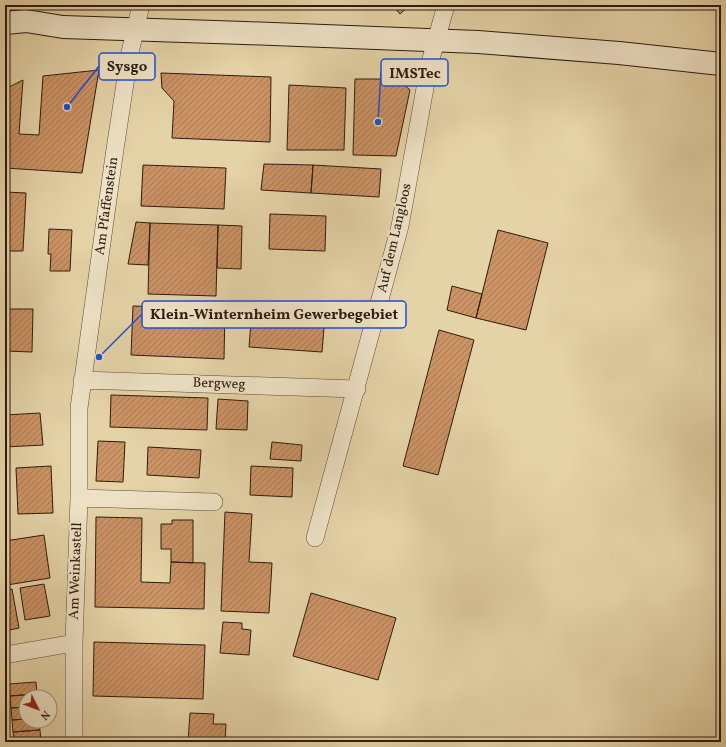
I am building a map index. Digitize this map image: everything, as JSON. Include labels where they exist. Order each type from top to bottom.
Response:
[{"type":"main road","points":[[5,23],[26,21],[63,27],[245,32],[478,42],[619,53],[721,64]]},
{"type":"main road","points":[[5,35],[26,36],[63,27]]},
{"type":"street","name":"Am Pfaffenstein","points":[[79,408],[114,156],[129,57],[140,5]]},
{"type":"street","name":"Auf dem Langloos","points":[[315,538],[357,389],[400,226],[429,66],[446,5]]},
{"type":"street","name":"Bergweg","points":[[82,380],[357,389]]},
{"type":"street","name":"Am Weinkastell","points":[[74,742],[74,643],[79,498],[79,408]]},
{"type":"street","points":[[79,498],[214,502]]},
{"type":"street","points":[[5,655],[74,643]]},
{"type":"building","points":[[279,5],[316,5],[315,9],[279,8]]},
{"type":"building","points":[[392,5],[410,5],[400,14]]},
{"type":"building","points":[[99,70],[82,173],[5,168],[5,89],[23,80],[19,134],[39,135],[43,76]]},
{"type":"building","points":[[161,73],[271,77],[270,142],[172,138],[174,101],[162,88]]},
{"type":"building","points":[[355,79],[398,79],[410,90],[396,156],[353,155]]},
{"type":"building","points":[[289,85],[346,88],[344,150],[287,150]]},
{"type":"building","points":[[264,164],[313,165],[311,193],[261,190]]},
{"type":"building","points":[[143,165],[226,168],[224,209],[141,206]]},
{"type":"building","points":[[313,165],[381,169],[379,197],[311,193]]},
{"type":"building","points":[[5,192],[26,193],[23,251],[5,251]]},
{"type":"building","points":[[270,214],[326,216],[325,251],[269,249]]},
{"type":"building","points":[[136,222],[150,223],[148,265],[128,264]]},
{"type":"building","points":[[150,223],[218,225],[216,296],[148,294]]},
{"type":"building","points":[[218,225],[242,226],[241,269],[217,268]]},
{"type":"building","points":[[49,229],[72,230],[70,271],[50,271],[51,254],[48,254]]},
{"type":"building","points":[[498,230],[548,243],[526,330],[476,318]]},
{"type":"building","points":[[452,286],[482,294],[476,318],[447,310]]},
{"type":"building","points":[[133,306],[225,309],[224,359],[131,355]]},
{"type":"building","points":[[5,309],[33,309],[32,352],[5,351]]},
{"type":"building","points":[[252,310],[325,316],[322,352],[249,347]]},
{"type":"building","points":[[439,330],[474,340],[438,475],[403,466]]},
{"type":"building","points":[[111,395],[208,398],[207,430],[110,427]]},
{"type":"building","points":[[218,399],[248,401],[247,430],[216,429]]},
{"type":"building","points":[[40,413],[43,445],[5,447],[5,415]]},
{"type":"building","points":[[98,441],[125,442],[123,482],[96,481]]},
{"type":"building","points":[[272,442],[302,445],[301,461],[270,459]]},
{"type":"building","points":[[148,447],[201,450],[199,478],[147,475]]},
{"type":"building","points":[[51,466],[53,513],[18,514],[16,468]]},
{"type":"building","points":[[251,466],[293,468],[292,497],[250,495]]},
{"type":"building","points":[[225,512],[252,514],[249,562],[272,563],[269,613],[221,611]]},
{"type":"building","points":[[96,517],[142,518],[141,582],[170,583],[171,562],[205,563],[204,609],[95,607]]},
{"type":"building","points":[[172,520],[193,520],[193,563],[171,562],[171,549],[161,549],[161,524],[172,524]]},
{"type":"building","points":[[44,535],[50,578],[7,585],[5,574],[5,541]]},
{"type":"building","points":[[44,584],[50,616],[25,620],[20,588]]},
{"type":"building","points":[[12,589],[19,628],[5,631],[5,590]]},
{"type":"building","points":[[311,593],[396,618],[378,680],[293,656]]},
{"type":"building","points":[[223,622],[242,623],[242,629],[251,630],[249,655],[220,653]]},
{"type":"building","points":[[94,642],[205,645],[203,699],[93,696]]},
{"type":"building","points":[[36,682],[37,689],[18,689],[18,695],[10,696],[9,684]]},
{"type":"building","points":[[18,695],[18,708],[11,708],[10,696]]},
{"type":"building","points":[[11,708],[18,708],[18,720],[12,720]]},
{"type":"building","points":[[190,713],[214,714],[213,724],[226,724],[225,742],[188,742]]},
{"type":"building","points":[[12,720],[18,720],[18,729],[40,730],[13,732]]},
{"type":"building","points":[[40,730],[41,742],[14,742],[13,732]]},
{"type":"place","name":"Sysgo","points":[[67,107]]},
{"type":"place","name":"IMSTec","points":[[378,122]]},
{"type":"place","name":"Klein-Winternheim Gewerbegebiet","points":[[99,357]]}]
